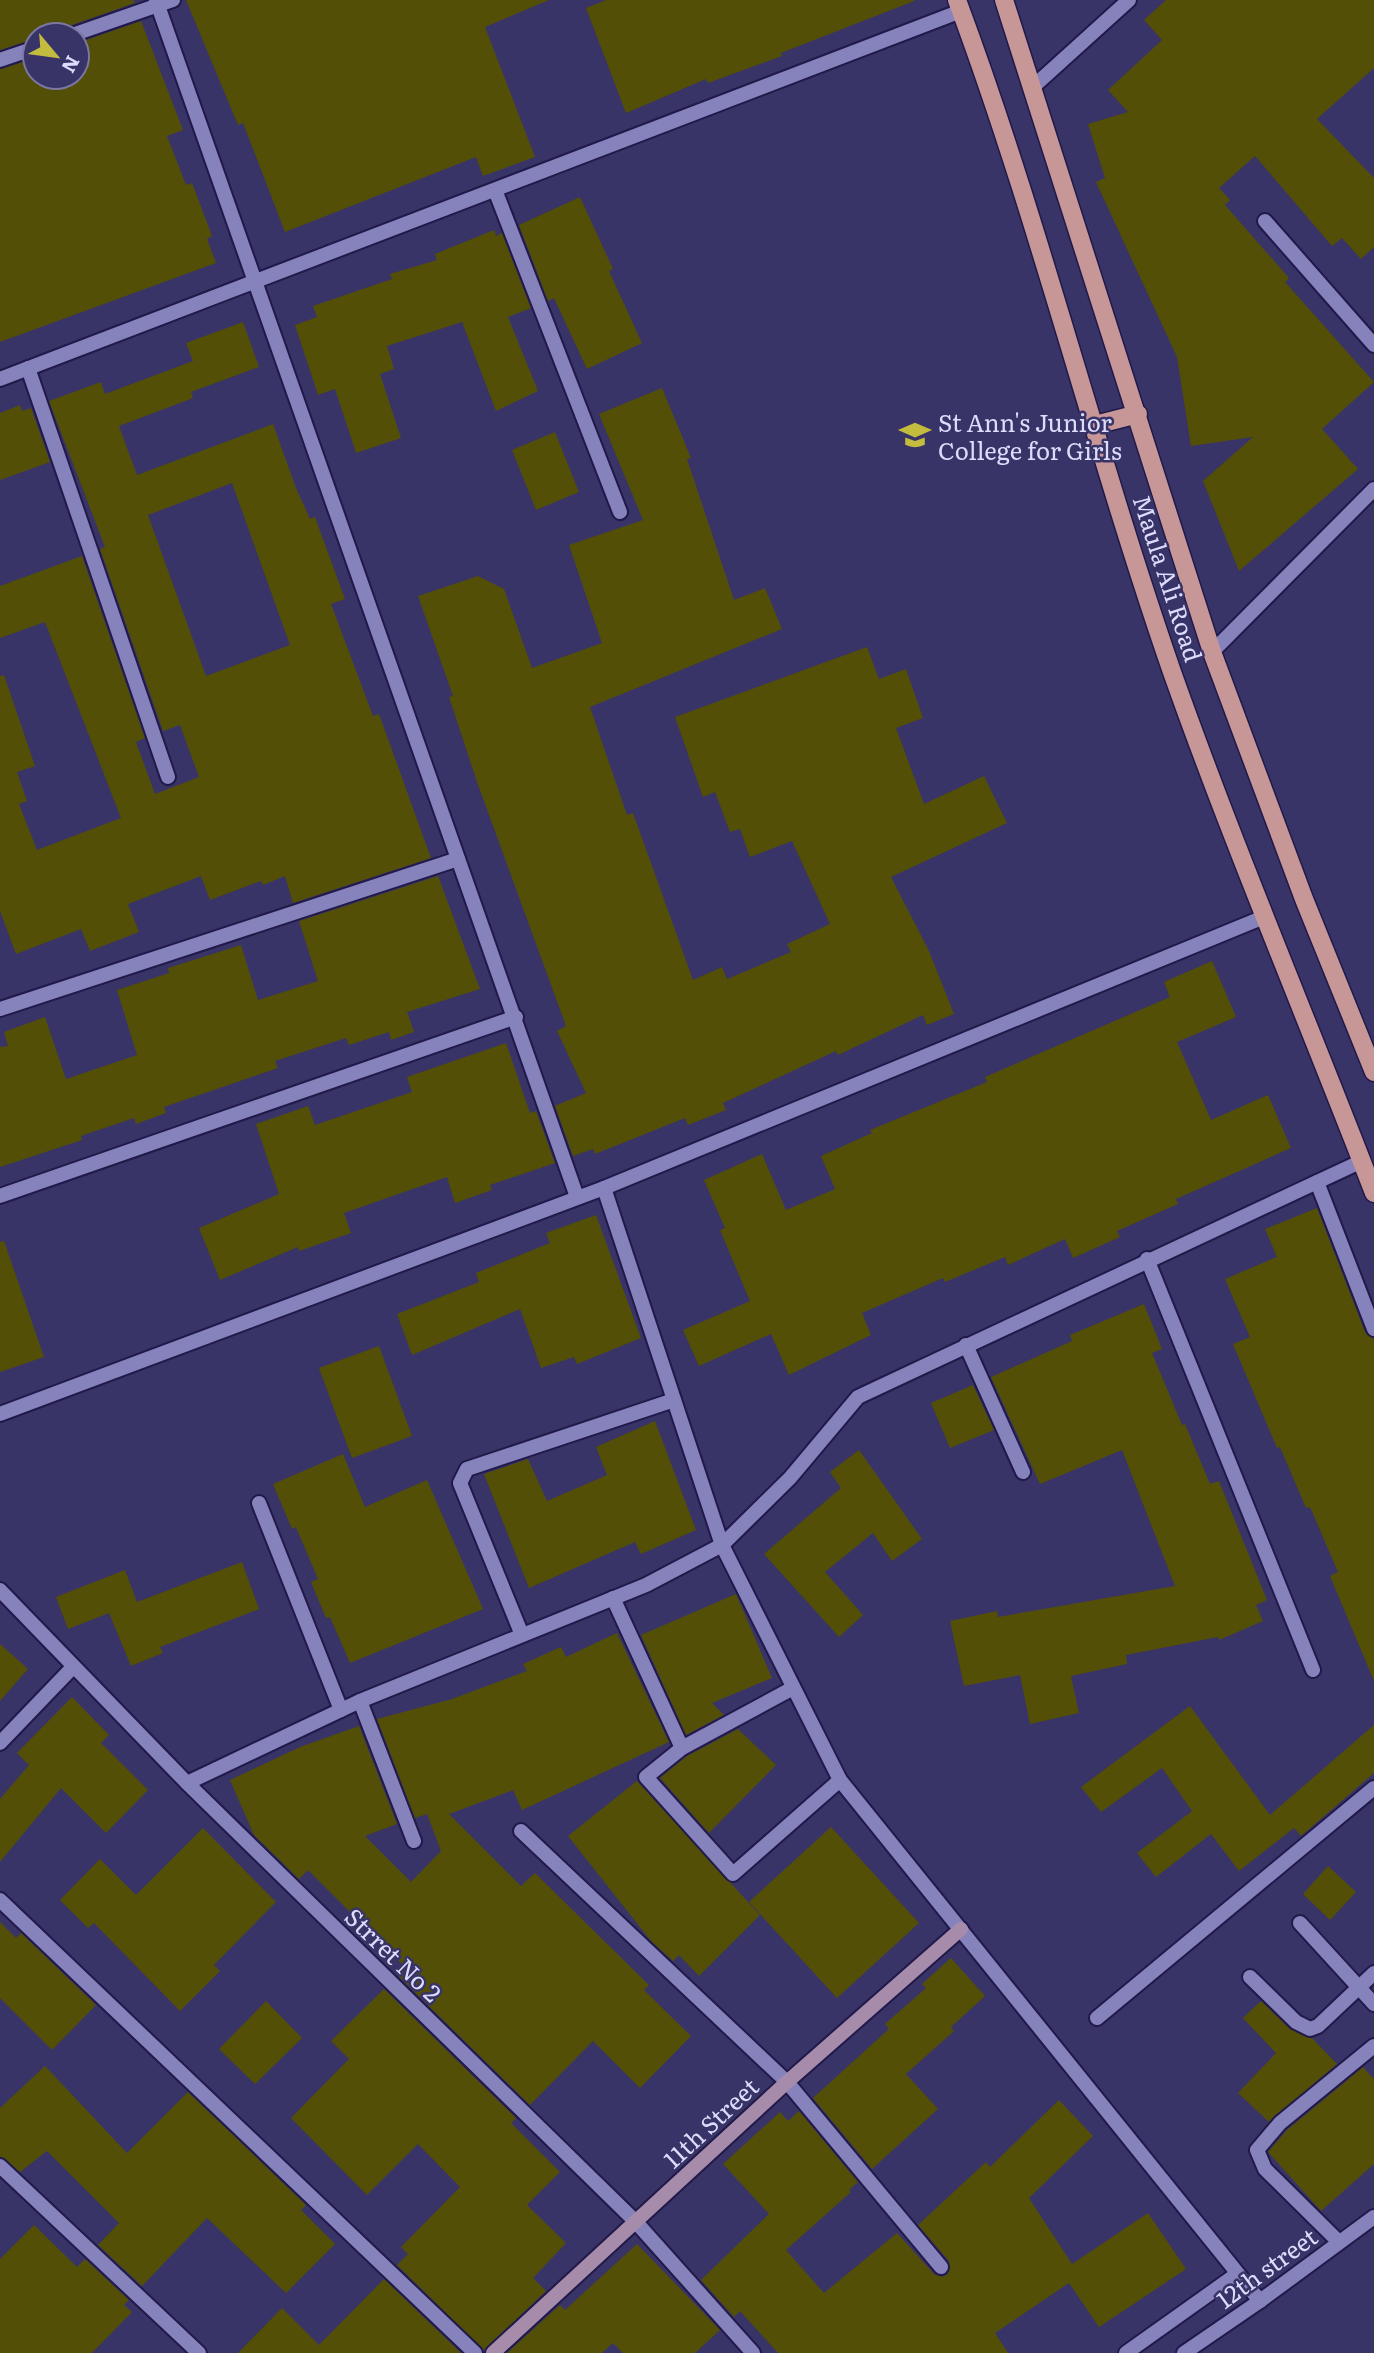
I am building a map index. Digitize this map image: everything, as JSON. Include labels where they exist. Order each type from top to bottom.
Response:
[{"type":"main road","name":"Maula Ali Road","points":[[1004,0],[1034,86],[1212,652],[1304,899],[1374,1072]]},
{"type":"main road","name":"Maula Ali Road","points":[[959,5],[993,102],[1171,670],[1264,917],[1374,1193]]},
{"type":"main road","points":[[1095,425],[1138,414]]},
{"type":"street","points":[[91,28],[157,3],[173,0]]},
{"type":"street","points":[[1034,86],[1129,0]]},
{"type":"street","points":[[157,3],[578,1197]]},
{"type":"street","points":[[0,379],[495,190],[959,5]]},
{"type":"street","points":[[0,60],[21,53]]},
{"type":"street","points":[[495,190],[620,512]]},
{"type":"street","points":[[1265,220],[1374,345]]},
{"type":"street","points":[[28,368],[168,777]]},
{"type":"street","points":[[1212,652],[1374,489]]},
{"type":"street","points":[[0,1009],[458,859]]},
{"type":"street","points":[[0,1414],[604,1188],[1264,917]]},
{"type":"street","points":[[0,1196],[516,1017]]},
{"type":"street","points":[[187,1783],[360,1701],[612,1598],[722,1545],[790,1478],[858,1397],[1147,1259],[1362,1161]]},
{"type":"street","points":[[1317,1182],[1374,1329]]},
{"type":"street","points":[[604,1188],[722,1545],[840,1780],[1260,2301]]},
{"type":"street","points":[[1147,1259],[1313,1670]]},
{"type":"street","points":[[966,1345],[1023,1472]]},
{"type":"street","points":[[522,1635],[460,1483],[462,1475],[467,1469],[674,1400]]},
{"type":"street","points":[[259,1503],[341,1710]]},
{"type":"street","name":"Strret No 2","points":[[0,1590],[72,1668],[187,1783],[635,2221],[753,2353]]},
{"type":"street","points":[[612,1598],[682,1748]]},
{"type":"street","points":[[0,1743],[72,1668]]},
{"type":"street","points":[[793,1688],[682,1748],[646,1777],[733,1874],[840,1780]]},
{"type":"street","points":[[360,1701],[414,1841]]},
{"type":"street","points":[[1097,2018],[1374,1788]]},
{"type":"street","points":[[521,1831],[787,2082],[941,2267]]},
{"type":"street","points":[[0,1900],[475,2353]]},
{"type":"street","points":[[1300,1923],[1374,2004]]},
{"type":"street","name":"11th Street","points":[[493,2353],[787,2082],[961,1929]]},
{"type":"street","points":[[1250,1978],[1305,2028],[1318,2026],[1360,1990],[1374,1973]]},
{"type":"street","points":[[1339,2242],[1265,2169],[1257,2150],[1280,2123],[1374,2046]]},
{"type":"street","points":[[0,2166],[199,2353]]},
{"type":"street","name":"12th street","points":[[1184,2353],[1374,2217]]},
{"type":"street","points":[[1126,2353],[1237,2274]]},
{"type":"building","points":[[0,0],[133,0],[135,3],[83,21],[21,21],[21,43],[0,50]]},
{"type":"building","points":[[186,0],[549,0],[485,27],[535,157],[483,176],[476,157],[285,232],[243,123],[238,125]]},
{"type":"building","points":[[606,0],[914,1],[781,53],[782,56],[708,83],[706,79],[626,113],[586,8]]},
{"type":"building","points":[[1166,0],[1374,0],[1374,68],[1317,119],[1374,178],[1374,247],[1361,259],[1342,238],[1332,246],[1255,156],[1219,188],[1230,200],[1225,205],[1289,278],[1285,282],[1374,382],[1322,429],[1358,469],[1239,571],[1203,481],[1253,437],[1191,446],[1177,357],[1096,182],[1105,178],[1088,124],[1128,112],[1108,90],[1162,40],[1144,20]]},
{"type":"building","points":[[141,21],[183,130],[167,136],[186,185],[192,183],[212,236],[207,239],[216,263],[0,342],[0,69],[21,62],[21,91],[91,91],[91,38]]},
{"type":"building","points":[[580,197],[613,269],[609,271],[642,343],[587,369],[554,298],[548,301],[519,225]]},
{"type":"building","points":[[494,230],[496,236],[502,233],[531,308],[508,317],[538,391],[496,411],[462,322],[387,346],[394,369],[380,374],[401,438],[356,453],[335,389],[318,395],[295,325],[317,317],[313,306],[392,279],[390,274],[437,260],[435,254]]},
{"type":"building","points":[[243,322],[259,367],[191,392],[193,398],[119,426],[137,475],[273,424],[310,519],[315,517],[345,599],[331,604],[373,716],[379,714],[431,858],[293,903],[285,876],[263,885],[261,881],[210,900],[201,876],[128,904],[139,932],[90,951],[81,929],[16,954],[0,911],[0,676],[4,675],[35,766],[17,772],[27,801],[19,804],[37,850],[121,818],[45,622],[0,638],[0,586],[82,556],[145,738],[136,742],[155,794],[199,777],[180,725],[163,731],[100,549],[105,547],[49,401],[101,382],[105,394],[193,361],[186,343]],"holes":[[[232,483],[290,645],[206,676],[148,515]]]},
{"type":"building","points":[[662,388],[691,458],[687,459],[734,600],[765,588],[782,629],[590,707],[627,815],[633,813],[693,980],[722,967],[727,979],[791,952],[787,944],[830,924],[792,841],[750,857],[740,829],[730,832],[715,792],[703,797],[675,717],[867,647],[879,679],[906,669],[923,718],[896,728],[924,804],[984,776],[1007,823],[891,877],[929,951],[954,1014],[927,1025],[923,1015],[838,1055],[836,1051],[723,1103],[726,1110],[688,1125],[685,1118],[595,1154],[593,1149],[573,1156],[555,1106],[586,1093],[557,1031],[566,1026],[477,782],[449,697],[453,696],[418,596],[478,576],[504,589],[532,668],[602,643],[569,545],[643,520],[599,414]]},
{"type":"building","points":[[20,405],[22,411],[31,408],[50,462],[0,480],[0,413]]},
{"type":"building","points":[[555,432],[579,492],[536,510],[512,450]]},
{"type":"building","points":[[438,876],[480,989],[407,1012],[414,1032],[391,1040],[389,1032],[349,1045],[346,1038],[275,1061],[278,1068],[164,1107],[166,1113],[136,1124],[134,1118],[81,1136],[82,1140],[0,1167],[0,1047],[8,1046],[4,1032],[45,1017],[66,1079],[137,1055],[117,990],[169,973],[168,968],[241,945],[258,1000],[318,981],[299,921]]},
{"type":"building","points":[[1212,961],[1236,1017],[1177,1042],[1211,1120],[1268,1095],[1291,1148],[1176,1199],[1178,1204],[1117,1231],[1120,1237],[1073,1258],[1065,1239],[1008,1265],[1005,1257],[945,1282],[943,1278],[862,1313],[871,1335],[789,1375],[771,1334],[699,1366],[683,1330],[750,1301],[720,1230],[725,1228],[704,1180],[762,1154],[786,1210],[835,1189],[821,1156],[872,1133],[870,1130],[987,1082],[985,1077],[1170,997],[1164,982]]},
{"type":"building","points":[[506,1043],[530,1113],[536,1111],[555,1163],[490,1185],[492,1190],[455,1203],[447,1177],[344,1213],[351,1233],[299,1251],[298,1247],[220,1280],[199,1228],[279,1194],[256,1124],[308,1106],[315,1125],[412,1092],[407,1077]]},
{"type":"building","points":[[1317,1208],[1365,1332],[1374,1339],[1374,1681],[1330,1576],[1338,1572],[1310,1507],[1306,1508],[1280,1447],[1277,1448],[1233,1344],[1250,1337],[1225,1279],[1277,1257],[1265,1229]]},
{"type":"building","points":[[596,1215],[641,1338],[577,1364],[574,1357],[541,1368],[520,1309],[412,1355],[397,1314],[479,1282],[476,1273],[550,1243],[546,1233]]},
{"type":"building","points":[[4,1241],[44,1357],[0,1372],[0,1242]]},
{"type":"building","points":[[1144,1304],[1162,1349],[1152,1353],[1210,1484],[1219,1481],[1267,1600],[1256,1605],[1263,1621],[1219,1640],[1218,1637],[1126,1655],[1127,1664],[1071,1676],[1079,1713],[1030,1724],[1020,1675],[964,1686],[950,1621],[997,1611],[998,1617],[1175,1586],[1122,1450],[1040,1484],[991,1377],[1072,1341],[1070,1335]]},
{"type":"building","points":[[379,1346],[412,1436],[352,1458],[319,1368]]},
{"type":"building","points":[[973,1385],[994,1430],[950,1448],[931,1403]]},
{"type":"building","points":[[655,1421],[696,1530],[641,1554],[635,1542],[529,1588],[484,1474],[528,1459],[547,1501],[607,1475],[596,1447]]},
{"type":"building","points":[[859,1450],[922,1539],[892,1561],[873,1533],[825,1572],[863,1615],[839,1637],[764,1554],[841,1488],[830,1472]]},
{"type":"building","points":[[343,1454],[365,1507],[427,1480],[483,1609],[350,1663],[330,1617],[326,1618],[311,1582],[318,1579],[296,1527],[292,1529],[273,1484]]},
{"type":"building","points":[[242,1562],[259,1609],[160,1647],[163,1653],[131,1666],[109,1613],[68,1629],[56,1597],[125,1570],[137,1602]]},
{"type":"building","points":[[736,1594],[772,1678],[712,1703],[724,1715],[686,1735],[641,1635]]},
{"type":"building","points":[[617,1633],[669,1742],[522,1810],[513,1790],[449,1814],[521,1886],[535,1873],[649,1985],[644,1990],[691,2036],[640,2088],[593,2041],[530,2105],[397,1975],[405,1967],[308,1870],[299,1879],[254,1835],[230,1780],[300,1747],[359,1726],[397,1824],[365,1836],[411,1882],[441,1851],[427,1814],[415,1818],[377,1719],[452,1699],[527,1671],[523,1664],[561,1647],[566,1657]]},
{"type":"building","points":[[0,1644],[28,1669],[0,1701]]},
{"type":"building","points":[[72,1697],[109,1735],[101,1743],[148,1790],[106,1833],[61,1788],[0,1862],[0,1799],[29,1765],[17,1753]]},
{"type":"building","points":[[1190,1706],[1270,1815],[1374,1725],[1374,1773],[1301,1836],[1294,1828],[1239,1871],[1211,1834],[1156,1877],[1137,1853],[1192,1811],[1162,1768],[1101,1812],[1081,1787]]},
{"type":"building","points":[[738,1729],[776,1765],[709,1833],[660,1778],[687,1756]]},
{"type":"building","points":[[637,1781],[760,1915],[699,1976],[679,1955],[673,1961],[651,1941],[568,1836]]},
{"type":"building","points":[[831,1827],[919,1923],[837,1998],[749,1902]]},
{"type":"building","points":[[203,1828],[276,1902],[214,1965],[220,1971],[180,2011],[94,1923],[88,1928],[60,1900],[100,1859],[136,1895]]},
{"type":"building","points":[[1328,1866],[1356,1892],[1330,1920],[1303,1894]]},
{"type":"building","points":[[0,1922],[16,1938],[21,1933],[96,2005],[52,2050],[0,1998]]},
{"type":"building","points":[[951,1958],[985,1996],[951,2027],[954,2031],[906,2074],[938,2109],[872,2169],[813,2098],[889,2029],[885,2024],[926,1988],[922,1984]]},
{"type":"building","points":[[384,1989],[516,2118],[511,2123],[560,2172],[527,2205],[566,2243],[533,2278],[546,2291],[484,2350],[397,2265],[408,2254],[401,2247],[460,2187],[418,2144],[367,2195],[291,2118],[349,2059],[331,2041]]},
{"type":"building","points":[[266,2001],[302,2038],[255,2084],[219,2049]]},
{"type":"building","points":[[1261,2001],[1290,2029],[1312,2038],[1337,2064],[1269,2122],[1238,2093],[1276,2053],[1243,2018]]},
{"type":"building","points":[[45,2066],[127,2153],[188,2092],[306,2205],[301,2210],[335,2244],[286,2293],[207,2218],[142,2286],[98,2245],[119,2223],[47,2151],[20,2172],[0,2157],[0,2108]]},
{"type":"building","points":[[1363,2067],[1374,2079],[1374,2164],[1321,2211],[1268,2152],[1287,2130]]},
{"type":"building","points":[[1059,2100],[1093,2136],[1029,2198],[1072,2264],[1148,2213],[1186,2269],[1099,2327],[1069,2283],[995,2333],[1008,2353],[778,2353],[740,2311],[734,2317],[701,2280],[769,2214],[723,2164],[780,2112],[788,2121],[799,2111],[858,2182],[849,2190],[851,2192],[786,2250],[824,2293],[897,2233],[934,2274],[942,2277],[948,2274],[949,2261],[918,2225],[986,2162],[990,2167]]},
{"type":"building","points":[[34,2225],[77,2267],[85,2259],[129,2300],[124,2305],[132,2312],[92,2353],[0,2353],[0,2259]]},
{"type":"building","points":[[637,2244],[720,2330],[695,2353],[623,2353],[613,2343],[602,2353],[507,2353],[560,2305],[565,2310]]},
{"type":"building","points":[[384,2279],[461,2353],[238,2353],[282,2308],[319,2345]]},
{"type":"place","name":"St Ann's Junior College for Girls","points":[[915,435]]}]
